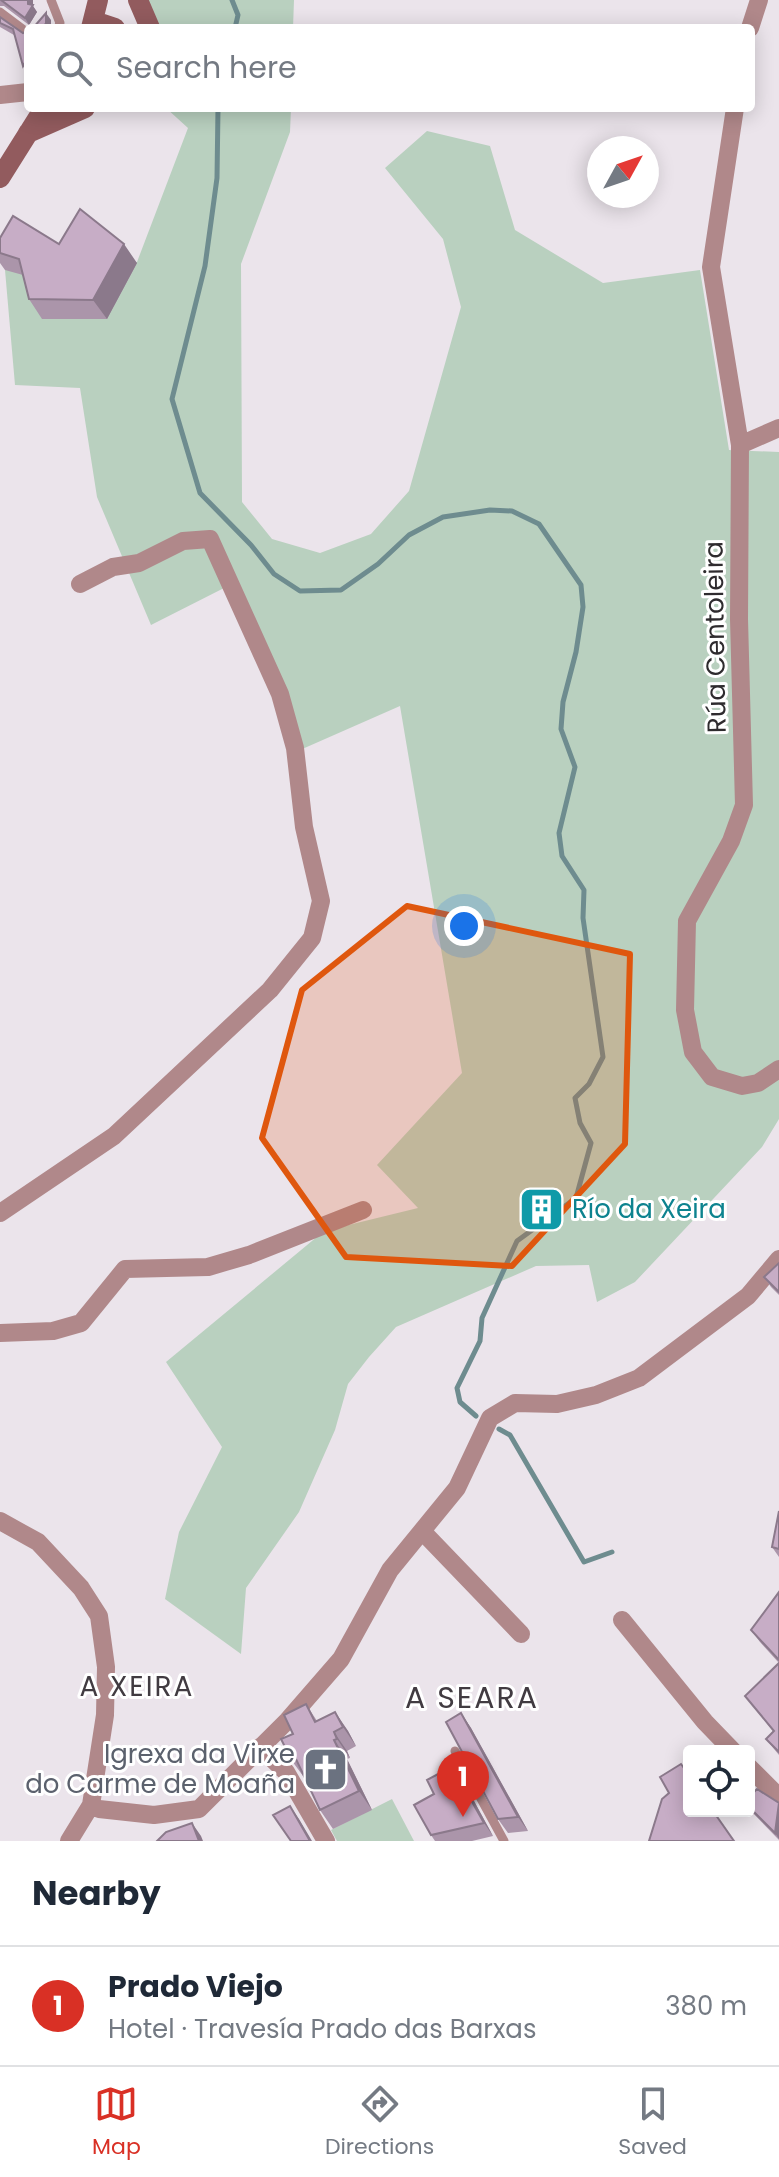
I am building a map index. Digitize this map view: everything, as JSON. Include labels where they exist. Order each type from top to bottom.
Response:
[{"type":"main road","points":[[93,24],[98,0]]},
{"type":"main road","points":[[138,0],[148,24]]},
{"type":"main road","points":[[0,178],[41,112]]},
{"type":"main road","points":[[28,133],[76,112]]},
{"type":"street","points":[[751,24],[759,0]]},
{"type":"street","points":[[0,95],[24,92]]},
{"type":"street","name":"Rúa Centoleira","points":[[734,112],[711,267],[740,445],[739,619],[744,805],[731,841],[687,921],[685,1010],[693,1052],[712,1077],[742,1086],[758,1083],[779,1069]]},
{"type":"street","points":[[740,445],[779,428]]},
{"type":"street","points":[[0,1213],[114,1136],[270,990],[312,938],[321,901],[304,827],[295,748],[280,694],[210,539],[183,541],[139,563],[113,567],[80,584]]},
{"type":"street","points":[[0,1333],[53,1331],[81,1323],[125,1269],[208,1267],[363,1210]]},
{"type":"street","points":[[91,1805],[99,1809],[154,1815],[199,1809],[341,1659],[390,1570],[457,1488],[490,1418],[515,1403],[557,1404],[639,1378],[748,1296],[779,1259]]},
{"type":"street","points":[[0,1521],[38,1542],[81,1588],[99,1616],[106,1667],[105,1715],[91,1805],[69,1841]]},
{"type":"street","points":[[422,1531],[521,1634]]},
{"type":"street","points":[[622,1620],[727,1745]]},
{"type":"street","points":[[260,1747],[286,1772],[326,1841]]},
{"type":"street","points":[[755,1773],[779,1797]]},
{"type":"lane","points":[[44,16],[51,2]]},
{"type":"lane","points":[[51,2],[60,24]]},
{"type":"lane","points":[[0,12],[24,30]]},
{"type":"lane","points":[[455,1751],[504,1841]]},
{"type":"highlighted area","points":[[407,906],[630,954],[625,1144],[512,1266],[346,1257],[262,1138],[302,990]]},
{"type":"green space","points":[[148,0],[294,0],[293,24],[157,24]]},
{"type":"green space","points":[[170,112],[291,112],[290,132],[241,264],[242,502],[272,539],[320,553],[371,534],[409,491],[461,307],[443,239],[385,168],[427,131],[490,146],[515,230],[603,283],[700,270],[729,450],[779,452],[779,1119],[762,1147],[635,1282],[597,1302],[589,1265],[536,1266],[396,1327],[348,1384],[335,1430],[299,1512],[246,1588],[241,1654],[165,1599],[179,1532],[222,1447],[166,1362],[324,1231],[418,1208],[377,1165],[462,1073],[400,706],[300,750],[228,586],[151,625],[97,497],[80,388],[15,385],[5,270],[27,236],[72,263],[137,262],[188,128]]},
{"type":"green space","points":[[392,1799],[414,1841],[337,1841],[331,1830]]},
{"type":"building","points":[[1,0],[28,0],[28,4],[33,5],[25,18]]},
{"type":"building","points":[[46,13],[45,24],[36,24]]},
{"type":"building","points":[[0,17],[24,33],[23,66],[13,29],[0,23]]},
{"type":"building","points":[[80,209],[124,244],[93,300],[29,299],[19,259],[0,253],[0,238],[13,216],[59,244]]},
{"type":"building","points":[[538,1194],[548,1202],[538,1215],[528,1207]]},
{"type":"building","points":[[779,1263],[779,1292],[764,1277]]},
{"type":"building","points":[[779,1511],[779,1549],[772,1547]]},
{"type":"building","points":[[779,1592],[779,1660],[751,1630]]},
{"type":"building","points":[[779,1663],[779,1752],[766,1739],[774,1731],[745,1696]]},
{"type":"building","name":"Igrexa da Virxe do Carme de Moaña","points":[[306,1704],[315,1722],[335,1712],[343,1727],[334,1732],[337,1739],[334,1740],[359,1791],[320,1810],[296,1759],[292,1761],[281,1739],[293,1734],[284,1715]]},
{"type":"building","points":[[461,1713],[518,1817],[498,1819],[446,1722]]},
{"type":"building","points":[[681,1764],[683,1817],[717,1817],[734,1841],[649,1841],[662,1799],[669,1793],[660,1777]]},
{"type":"building","points":[[442,1772],[447,1783],[458,1777],[484,1823],[431,1835],[414,1805],[434,1794],[427,1780]]},
{"type":"building","points":[[757,1789],[779,1803],[775,1833],[755,1813]]},
{"type":"building","points":[[290,1806],[310,1841],[291,1841],[273,1815]]},
{"type":"building","points":[[192,1823],[199,1841],[157,1841],[166,1832]]},
{"type":"waterway","points":[[232,0],[238,15],[236,24]]},
{"type":"waterway","points":[[218,112],[217,178],[205,266],[172,399],[200,493],[251,545],[274,574],[300,591],[341,590],[378,564],[409,535],[443,517],[490,510],[512,511],[539,524],[581,585],[583,607],[576,652],[563,702],[561,729],[575,767],[559,833],[562,856],[584,890],[583,918],[603,1057],[589,1084],[575,1098],[580,1123],[591,1143],[576,1198],[517,1241],[482,1318],[480,1341],[457,1388],[460,1402],[476,1416]]},
{"type":"waterway","points":[[499,1429],[510,1435],[584,1562],[612,1552]]},
{"type":"place","name":"Río da Xeira","points":[[541,1209]]},
{"type":"place","name":"Igrexa da Virxe do Carme de Moaña","points":[[326,1769]]},
{"type":"place","name":"Prado Viejo","points":[[463,1817]]},
{"type":"district","name":"A XEIRA","points":[[137,1686]]},
{"type":"district","name":"A SEARA","points":[[472,1697]]}]
